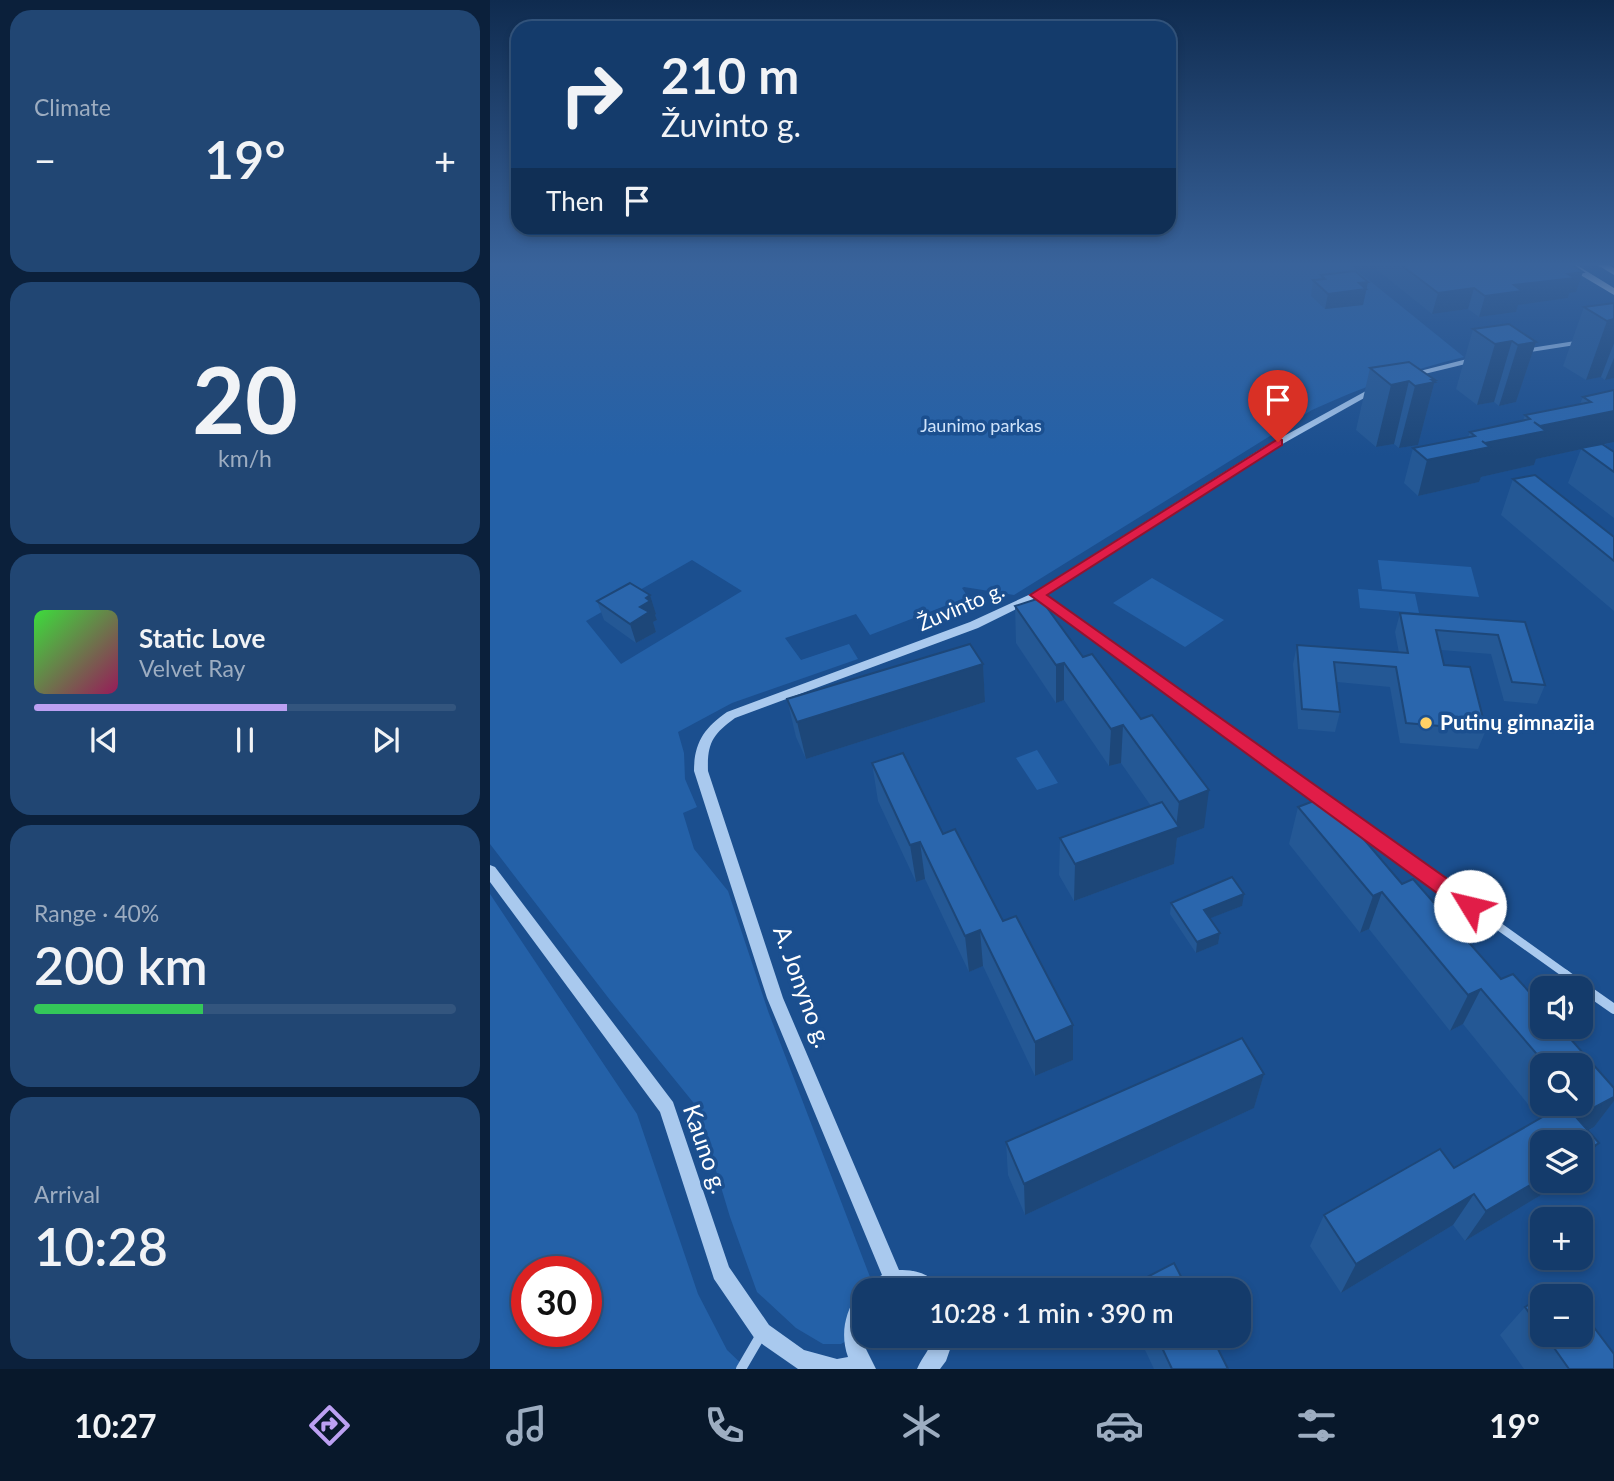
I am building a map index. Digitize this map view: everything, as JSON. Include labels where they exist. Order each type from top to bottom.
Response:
[{"type":"street","points":[[1509,353],[1614,337]]},
{"type":"street","name":"Žuvinto g.","points":[[731,715],[974,625],[1037,595],[1267,449],[1348,402],[1396,379],[1488,357]]},
{"type":"street","points":[[1037,595],[1614,1009]]},
{"type":"street","name":"A. Jonyno g.","points":[[731,715],[706,735],[700,748],[701,771],[775,998],[893,1278]]},
{"type":"street","name":"Kauno g.","points":[[490,871],[667,1108],[721,1272],[762,1332],[799,1359],[837,1369],[864,1367]]},
{"type":"street","points":[[741,1369],[762,1332]]},
{"type":"street","points":[[854,1348],[864,1367]]},
{"type":"street","points":[[929,1368],[941,1348]]},
{"type":"green space","name":"Jaunimo parkas","points":[[490,328],[1428,328],[1464,357],[1387,380],[1312,410],[1014,595],[964,587],[962,588],[968,597],[870,635],[856,614],[785,638],[801,660],[849,644],[858,659],[732,703],[678,732],[684,753],[685,779],[697,807],[683,813],[694,849],[728,891],[768,1011],[870,1278],[852,1278],[852,1338],[841,1344],[823,1344],[796,1328],[757,1292],[730,1217],[697,1107],[610,1000],[490,844]],"holes":[[[692,560],[742,591],[621,664],[586,621]]]},
{"type":"green space","points":[[1378,560],[1471,567],[1479,597],[1382,589]]},
{"type":"green space","points":[[1152,578],[1224,620],[1185,647],[1113,603]]},
{"type":"green space","points":[[1358,589],[1415,594],[1419,613],[1360,608]]},
{"type":"green space","points":[[1037,750],[1058,783],[1037,790],[1016,758]]},
{"type":"green space","points":[[490,894],[637,1114],[698,1294],[727,1350],[747,1369],[490,1369]]},
{"type":"building","points":[[1515,328],[1536,342],[1518,345],[1512,341],[1495,344],[1473,329]]},
{"type":"building","points":[[1409,362],[1435,382],[1415,386],[1409,381],[1391,385],[1370,368]]},
{"type":"building","points":[[1614,390],[1614,411],[1540,426],[1534,422],[1546,431],[1485,443],[1482,441],[1490,447],[1427,460],[1413,448],[1475,436],[1470,432],[1530,419],[1525,415],[1591,402],[1583,397]]},
{"type":"building","points":[[1602,444],[1614,452],[1614,472],[1581,448]]},
{"type":"building","points":[[1535,475],[1614,537],[1614,561],[1513,479]]},
{"type":"building","points":[[630,583],[650,595],[646,598],[650,601],[640,607],[649,612],[630,624],[597,601]]},
{"type":"building","points":[[1040,598],[1083,657],[1092,654],[1141,719],[1152,715],[1209,790],[1179,802],[1123,725],[1111,729],[1064,663],[1056,665],[1015,606]]},
{"type":"building","points":[[1400,613],[1525,622],[1545,685],[1512,682],[1498,635],[1436,630],[1444,665],[1470,667],[1486,730],[1406,723],[1396,667],[1334,662],[1340,712],[1302,709],[1297,645],[1408,653]]},
{"type":"building","points":[[970,644],[983,664],[797,722],[787,699]]},
{"type":"building","points":[[903,753],[943,834],[955,829],[1003,921],[1016,916],[1073,1025],[1035,1042],[980,930],[965,936],[920,842],[910,845],[872,763]]},
{"type":"building","points":[[1327,796],[1402,884],[1413,879],[1501,979],[1513,974],[1530,993],[1530,1039],[1571,1039],[1583,1053],[1536,1053],[1481,989],[1468,995],[1382,892],[1373,896],[1298,807]]},
{"type":"building","points":[[1162,802],[1179,827],[1075,864],[1060,838]]},
{"type":"building","points":[[1232,877],[1244,894],[1204,910],[1220,933],[1197,942],[1171,903]]},
{"type":"building","points":[[1242,1038],[1264,1074],[1024,1184],[1006,1142]]},
{"type":"building","points":[[1593,1064],[1614,1088],[1614,1097],[1593,1108]]},
{"type":"building","points":[[1544,1116],[1578,1116],[1576,1117],[1588,1130],[1530,1130],[1530,1185],[1486,1211],[1474,1194],[1356,1264],[1324,1215],[1440,1149],[1454,1168]]},
{"type":"building","points":[[1593,1136],[1599,1143],[1593,1146]]},
{"type":"building","points":[[1174,1263],[1182,1278],[1145,1278]]},
{"type":"building","points":[[1593,1326],[1614,1354],[1614,1369],[1569,1369],[1553,1347],[1593,1347]]},
{"type":"building","points":[[1162,1348],[1218,1348],[1228,1369],[1172,1369]]},
{"type":"place","name":"Putinų gimnazija","points":[[1426,723]]},
{"type":"route","points":[[1278,442],[1037,595],[1470,906]]}]
